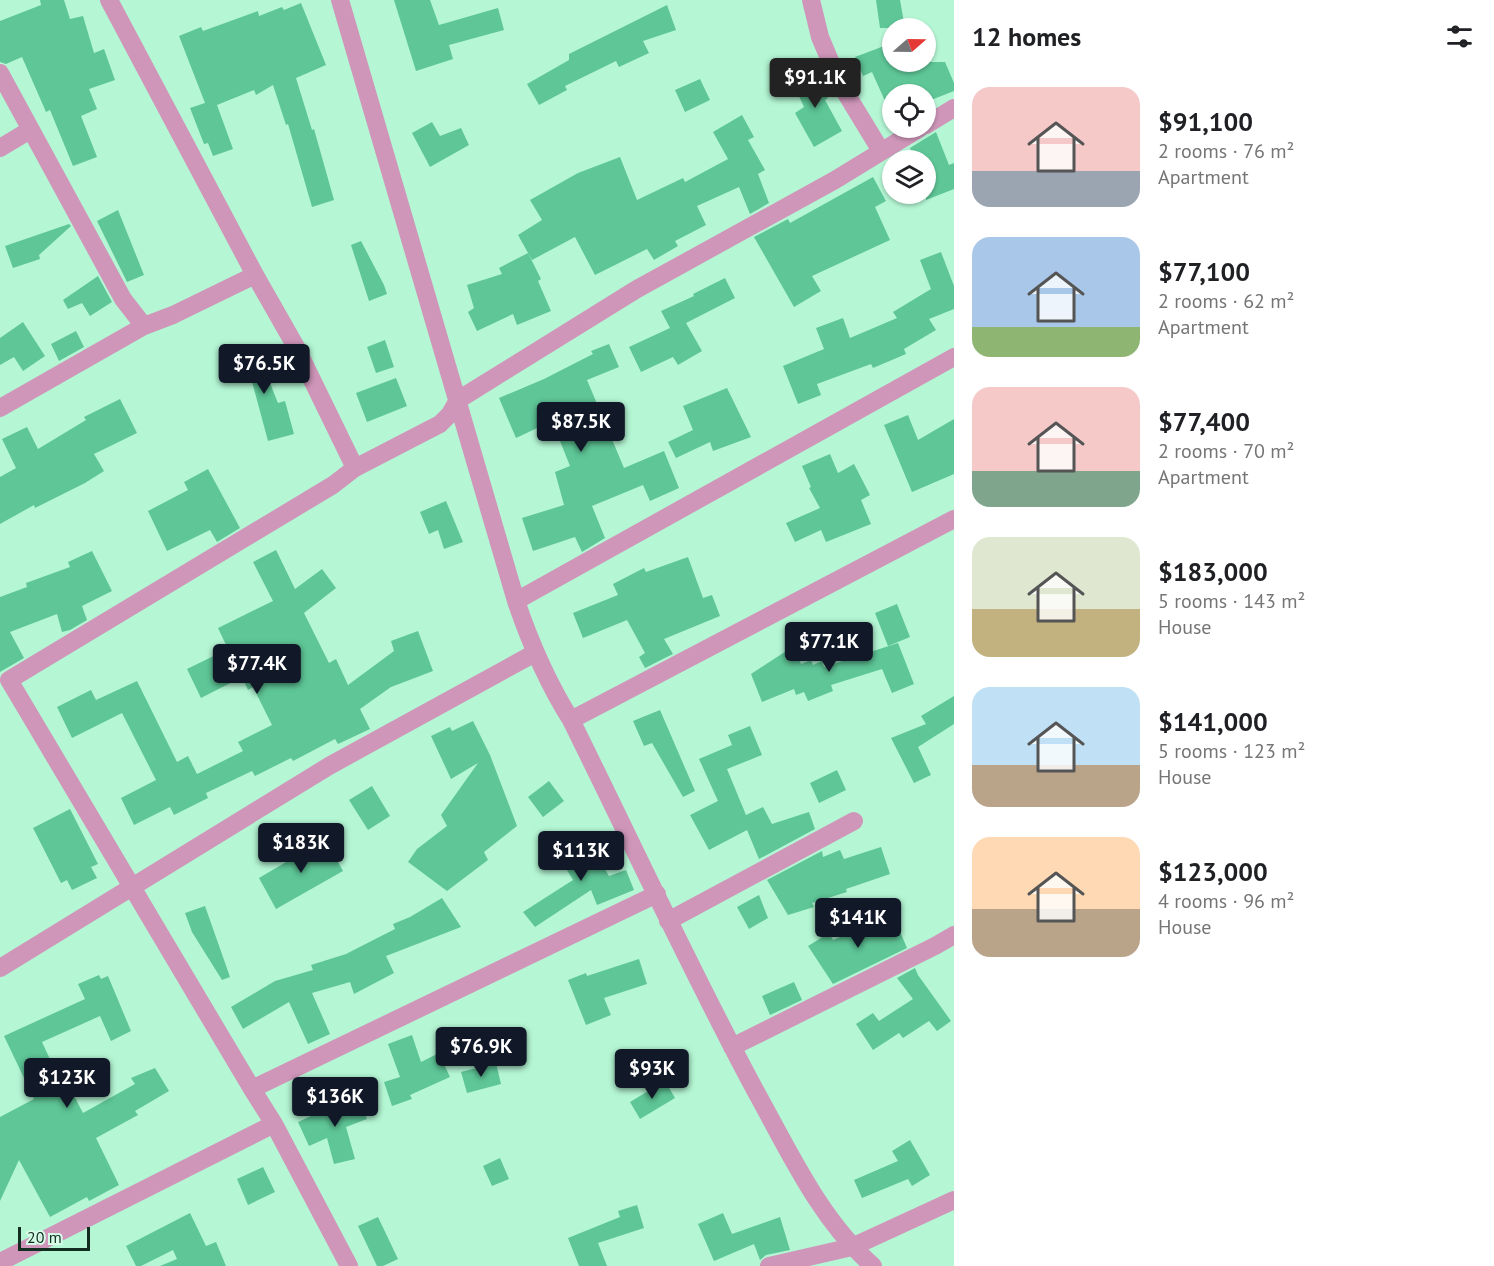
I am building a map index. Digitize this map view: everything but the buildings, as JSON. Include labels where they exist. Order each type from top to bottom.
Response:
[{"type":"street","points":[[109,0],[255,275],[296,347],[355,468]]},
{"type":"street","points":[[340,0],[516,600],[534,653],[556,697],[571,720],[732,1047],[802,1176],[852,1247],[873,1266]]},
{"type":"street","points":[[811,0],[820,37],[839,82],[880,151]]},
{"type":"street","points":[[0,73],[123,299],[144,326]]},
{"type":"street","points":[[936,118],[954,108]]},
{"type":"street","points":[[0,148],[30,130]]},
{"type":"street","points":[[349,1266],[274,1124],[131,886],[4,683],[322,492],[355,468],[440,424],[450,414],[458,400],[637,289],[835,180],[903,138]]},
{"type":"street","points":[[0,408],[144,326],[173,315],[255,275]]},
{"type":"street","points":[[516,600],[954,357]]},
{"type":"street","points":[[571,720],[954,519]]},
{"type":"street","points":[[0,968],[329,765],[534,653]]},
{"type":"street","points":[[668,921],[854,821]]},
{"type":"street","points":[[252,1089],[657,894]]},
{"type":"street","points":[[732,1047],[954,934]]},
{"type":"street","points":[[0,1262],[274,1124]]},
{"type":"street","points":[[769,1266],[852,1247],[954,1200]]},
{"type":"street","points":[[852,1247],[858,1266]]}]
